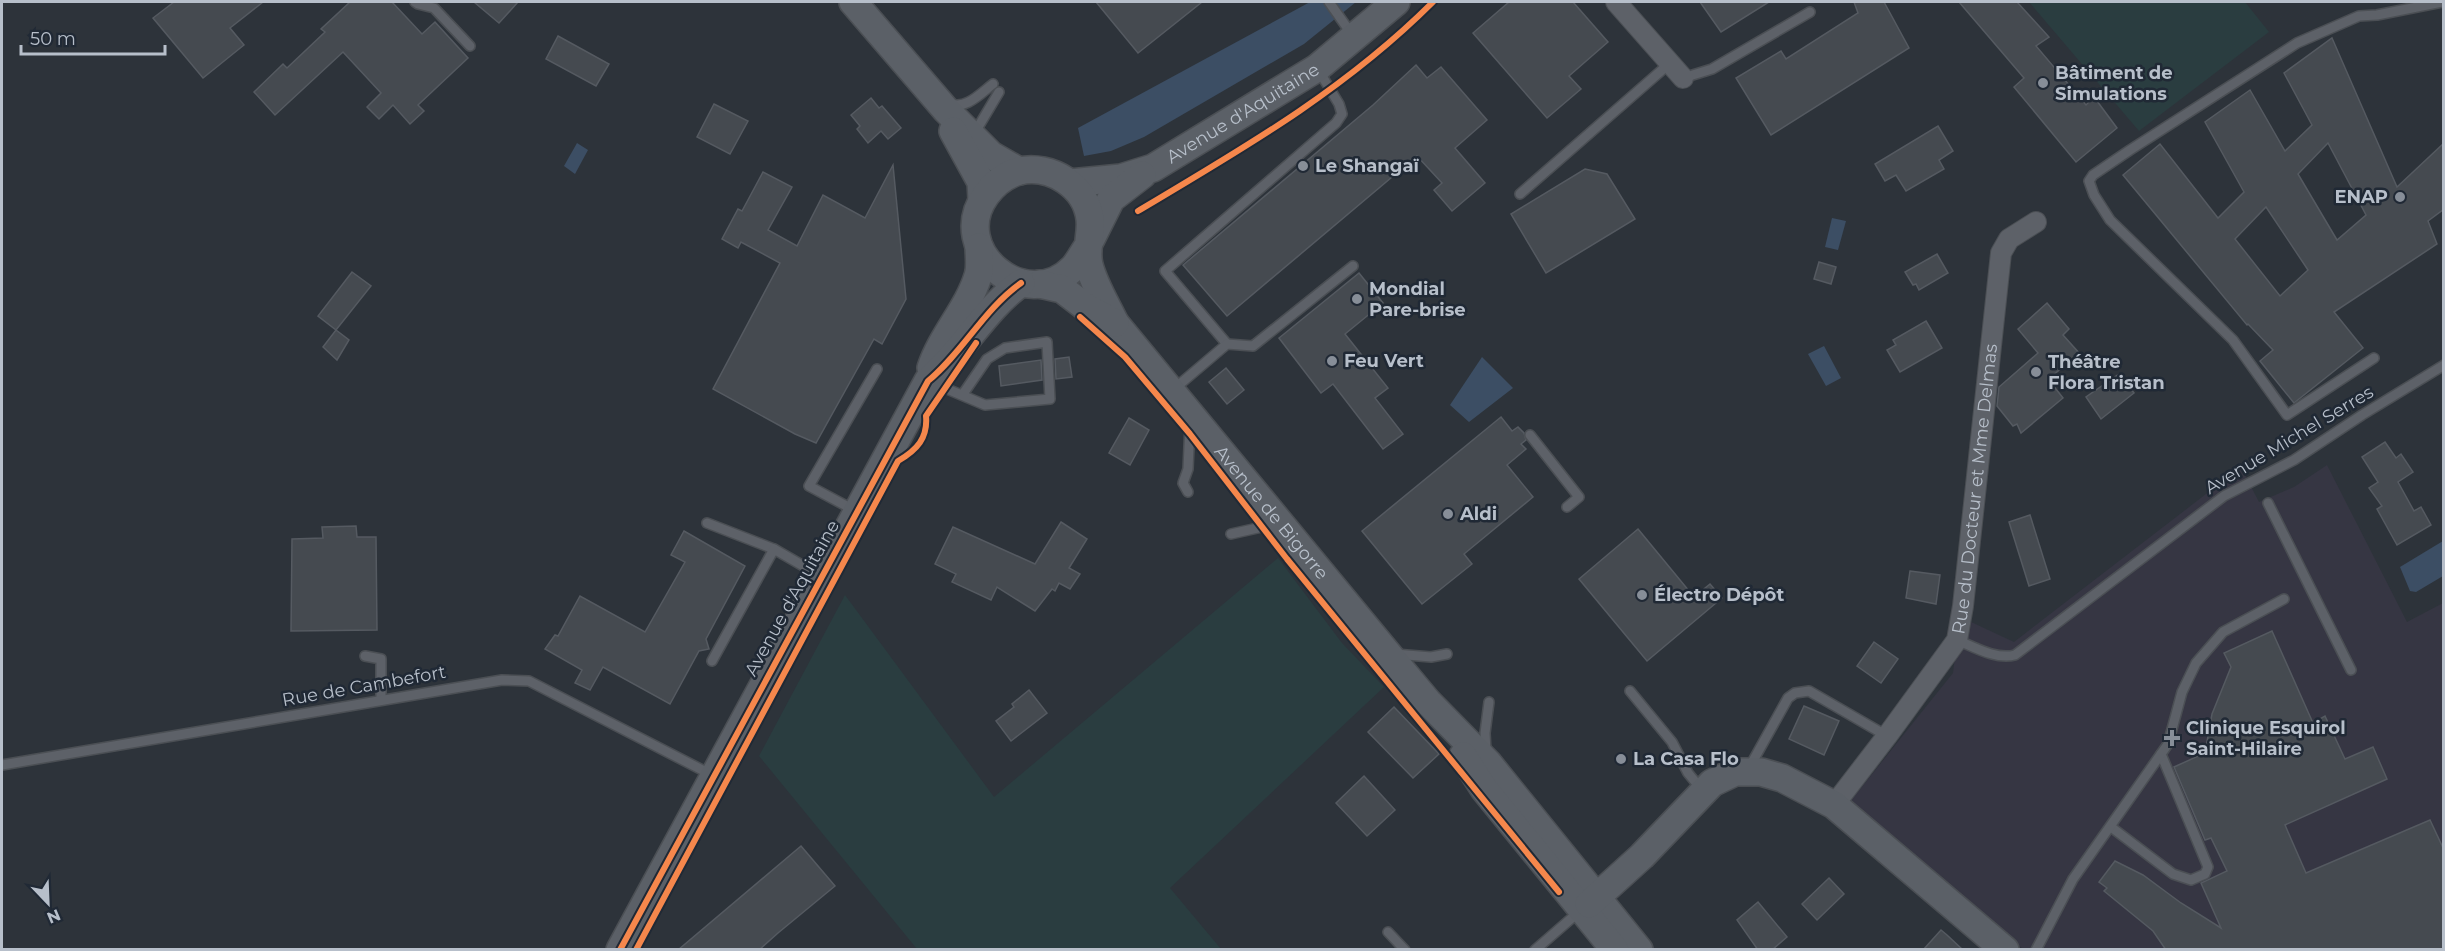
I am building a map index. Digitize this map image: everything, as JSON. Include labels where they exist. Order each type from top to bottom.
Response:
[{"type":"main road","points":[[853,2],[940,103],[991,155],[1019,171]]},
{"type":"main road","name":"Avenue d'Aquitaine","points":[[1070,183],[1121,178],[1153,168],[1317,68],[1396,2]]},
{"type":"main road","points":[[940,103],[954,134],[981,182],[982,200]]},
{"type":"main road","points":[[979,248],[989,264],[1004,276],[1031,284],[1058,279],[1073,268],[1087,247],[1111,199],[1153,168]]},
{"type":"main road","points":[[928,381],[932,365],[947,332],[970,294],[979,273],[977,216],[982,200],[992,187],[1004,177],[1019,171],[1037,170],[1055,174],[1070,183],[1086,205],[1090,225],[1087,247]]},
{"type":"main road","name":"Avenue de Bigorre","points":[[1087,247],[1089,265],[1115,323],[1428,702],[1488,763],[1590,904],[1615,950]]},
{"type":"main road","name":"Avenue d'Aquitaine","points":[[620,950],[712,775],[928,381],[991,310],[1031,284]]},
{"type":"main road","name":"Avenue de Bigorre","points":[[1031,284],[1062,289],[1087,308],[1115,323]]},
{"type":"main road","name":"Avenue de Bigorre","points":[[1428,702],[1484,789],[1502,811],[1518,816],[1590,904],[1639,950]]},
{"type":"main road","points":[[1627,950],[1590,904],[1722,777],[1735,772],[1761,771],[1782,778],[1834,805],[2005,950]]},
{"type":"street","points":[[1616,2],[1683,78]]},
{"type":"street","name":"Rue du Docteur et Mme Delmas","points":[[1834,805],[1957,640],[2001,253],[2009,240],[2036,222]]},
{"type":"lane","points":[[415,2],[434,8],[470,46]]},
{"type":"lane","points":[[1329,2],[1354,38]]},
{"type":"lane","points":[[2374,358],[2287,415],[2233,340],[2110,220],[2094,195],[2089,182],[2093,175],[2130,150],[2297,43],[2359,16],[2378,15],[2442,2]]},
{"type":"lane","points":[[1683,78],[1712,69],[1810,12]]},
{"type":"lane","points":[[1520,194],[1670,63]]},
{"type":"lane","points":[[1227,344],[1165,271],[1336,123],[1341,114],[1339,104],[1317,68]]},
{"type":"lane","points":[[940,103],[956,107],[996,88],[973,136]]},
{"type":"lane","points":[[1172,390],[1227,344],[1253,346],[1353,266]]},
{"type":"lane","points":[[928,381],[985,405],[1050,399],[1047,342],[1005,348],[996,353],[987,359],[963,394]]},
{"type":"lane","name":"Avenue Michel Serres","points":[[1957,640],[2005,657],[2015,655],[2224,496],[2294,460],[2444,365]]},
{"type":"lane","points":[[856,512],[809,486],[877,369]]},
{"type":"lane","points":[[1188,492],[1184,483],[1188,469],[1191,413]]},
{"type":"lane","points":[[1530,435],[1579,497],[1567,507]]},
{"type":"lane","points":[[2268,503],[2351,670]]},
{"type":"lane","points":[[1231,534],[1262,527],[1277,520]]},
{"type":"lane","points":[[707,523],[774,549],[821,576]]},
{"type":"lane","points":[[712,662],[774,549]]},
{"type":"lane","points":[[2036,950],[2073,879],[2168,744],[2182,692],[2196,663],[2223,632],[2284,598]]},
{"type":"lane","points":[[1388,654],[1431,657],[1447,654]]},
{"type":"lane","points":[[365,656],[381,659],[381,700]]},
{"type":"lane","name":"Rue de Cambefort","points":[[2,765],[502,680],[529,681],[712,775]]},
{"type":"lane","points":[[1630,691],[1672,741],[1688,773],[1704,792]]},
{"type":"lane","points":[[1748,771],[1788,698],[1795,693],[1809,691],[1887,736]]},
{"type":"lane","points":[[1488,763],[1485,733],[1489,702]]},
{"type":"lane","points":[[2111,827],[2173,874],[2191,880],[2205,873],[2208,867],[2162,754]]},
{"type":"lane","points":[[1535,950],[1590,904]]},
{"type":"lane","points":[[1388,932],[1405,950]]},
{"type":"shaded area","points":[[2029,2],[2245,2],[2269,32],[2139,131]]},
{"type":"shaded area","name":"Clinique Esquirol Saint-Hilaire","points":[[2327,465],[2407,622],[2443,603],[2443,949],[2023,949],[1848,804],[1953,673],[1957,640],[1969,621],[2014,642],[2241,467],[2259,502],[2294,487]]},
{"type":"shaded area","points":[[1278,558],[1342,643],[1384,687],[1170,888],[1221,949],[917,949],[759,756],[845,595],[994,797]]},
{"type":"water","points":[[1310,2],[1356,2],[1304,44],[1144,137],[1111,151],[1084,156],[1078,128]]},
{"type":"water","points":[[577,143],[588,150],[575,174],[564,166]]},
{"type":"water","points":[[1832,218],[1846,221],[1838,250],[1825,247]]},
{"type":"water","points":[[1824,346],[1841,378],[1826,386],[1808,354]]},
{"type":"water","points":[[1482,357],[1513,388],[1469,422],[1450,405]]},
{"type":"water","points":[[2443,541],[2443,576],[2416,592],[2410,591],[2400,567]]},
{"type":"building","points":[[174,2],[263,2],[230,28],[244,45],[203,78],[153,18]]},
{"type":"building","points":[[350,2],[392,2],[422,34],[435,22],[468,58],[418,105],[424,111],[410,124],[393,105],[379,119],[367,107],[381,93],[343,52],[275,115],[254,92],[283,64],[287,68],[325,32],[321,29]]},
{"type":"building","points":[[474,2],[518,2],[499,23]]},
{"type":"building","points":[[1096,2],[1202,2],[1138,53]]},
{"type":"building","points":[[1509,2],[1573,2],[1608,42],[1569,76],[1581,89],[1547,118],[1473,33]]},
{"type":"building","points":[[1700,2],[1769,2],[1721,32]]},
{"type":"building","points":[[1854,2],[1884,2],[1909,48],[1771,135],[1736,78],[1781,51],[1786,59],[1858,13]]},
{"type":"building","name":"Bâtiment de Simulations","points":[[1959,2],[2017,2],[2049,37],[2036,46],[2086,105],[2094,97],[2117,128],[2076,162],[2014,87],[2024,78]]},
{"type":"building","points":[[558,36],[609,64],[596,86],[546,59]]},
{"type":"building","name":"ENAP","points":[[2332,38],[2397,187],[2444,143],[2444,209],[2428,221],[2437,244],[2334,312],[2363,348],[2294,403],[2260,361],[2273,350],[2247,325],[2123,175],[2160,144],[2218,218],[2244,192],[2205,122],[2250,90],[2285,151],[2312,125],[2284,73]],"holes":[[[2328,143],[2366,215],[2337,240],[2298,174]],[[2266,207],[2308,270],[2280,296],[2235,239]]]},
{"type":"building","points":[[1416,65],[1427,78],[1441,67],[1487,120],[1455,148],[1485,183],[1452,211],[1434,190],[1442,183],[1417,156],[1227,316],[1183,265],[1373,105]]},
{"type":"building","points":[[871,98],[879,108],[882,106],[901,128],[888,139],[881,131],[868,143],[857,129],[860,126],[851,115]]},
{"type":"building","points":[[714,104],[748,121],[730,154],[697,137]]},
{"type":"building","points":[[1938,126],[1953,151],[1939,160],[1944,169],[1906,191],[1896,175],[1885,181],[1875,164]]},
{"type":"building","points":[[893,165],[906,299],[882,344],[874,339],[816,443],[713,389],[780,263],[741,242],[738,248],[722,239],[738,209],[742,211],[763,172],[792,187],[768,230],[797,246],[823,195],[865,218]]},
{"type":"building","points":[[1585,169],[1607,174],[1635,219],[1546,273],[1511,214]]},
{"type":"building","points":[[1937,254],[1948,273],[1919,290],[1905,272]]},
{"type":"building","points":[[1819,262],[1836,267],[1831,284],[1814,279]]},
{"type":"building","points":[[352,272],[371,286],[336,330],[318,316]]},
{"type":"building","name":"Feu Vert","points":[[1359,273],[1383,303],[1345,334],[1388,388],[1375,398],[1403,434],[1383,449],[1333,384],[1321,393],[1279,338]]},
{"type":"building","points":[[2047,303],[2069,329],[2063,335],[2080,354],[2048,379],[2063,398],[2021,433],[2017,424],[2013,426],[1997,406],[1999,387],[2038,353],[2018,329]]},
{"type":"building","points":[[1926,321],[1942,348],[1900,372],[1887,350],[1896,345],[1893,340]]},
{"type":"building","points":[[336,330],[349,340],[337,360],[323,347]]},
{"type":"building","points":[[1069,357],[1072,377],[1056,379],[1055,359]]},
{"type":"building","points":[[1041,360],[1042,380],[1001,386],[999,366]]},
{"type":"building","points":[[1226,368],[1244,390],[1227,404],[1209,382]]},
{"type":"building","points":[[2119,374],[2134,393],[2101,419],[2086,397]]},
{"type":"building","name":"Aldi","points":[[1501,417],[1512,431],[1518,427],[1524,433],[1526,440],[1521,444],[1526,449],[1507,465],[1533,497],[1464,554],[1472,564],[1422,604],[1362,531]]},
{"type":"building","points":[[1129,418],[1149,430],[1130,465],[1109,453]]},
{"type":"building","points":[[2385,442],[2396,458],[2401,454],[2413,472],[2398,482],[2414,511],[2421,507],[2431,525],[2397,545],[2377,509],[2382,506],[2369,488],[2378,482],[2362,457]]},
{"type":"building","points":[[2030,515],[2050,579],[2029,586],[2009,522]]},
{"type":"building","points":[[1061,522],[1087,539],[1069,568],[1080,574],[1070,589],[1059,583],[1055,591],[1052,589],[1035,611],[997,587],[991,600],[952,582],[956,574],[935,564],[953,527],[1035,564]]},
{"type":"building","points":[[356,526],[357,537],[376,537],[377,630],[291,631],[292,539],[323,538],[322,527]]},
{"type":"building","name":"Électro Dépôt","points":[[1638,529],[1694,597],[1710,584],[1722,598],[1647,661],[1579,579]]},
{"type":"building","points":[[684,531],[745,566],[706,639],[709,649],[699,651],[670,704],[603,667],[590,690],[575,683],[582,670],[545,649],[555,635],[558,636],[580,596],[645,632],[685,562],[671,555]]},
{"type":"building","points":[[1910,571],[1940,575],[1936,604],[1906,598]]},
{"type":"building","points":[[2272,631],[2313,723],[2325,716],[2345,759],[2373,747],[2387,779],[2285,825],[2306,873],[2430,820],[2444,850],[2444,950],[2166,950],[2153,931],[2104,891],[2107,888],[2099,882],[2115,861],[2143,875],[2181,903],[2221,928],[2201,883],[2227,871],[2211,838],[2205,840],[2174,767],[2205,753],[2212,714],[2231,667],[2224,653]]},
{"type":"building","points":[[1874,642],[1898,659],[1881,683],[1857,666]]},
{"type":"building","points":[[1029,690],[1047,713],[1011,741],[996,721],[1014,707],[1012,704]]},
{"type":"building","points":[[1804,706],[1839,721],[1824,755],[1789,739]]},
{"type":"building","points":[[1394,707],[1439,754],[1413,778],[1368,732]]},
{"type":"building","points":[[1364,776],[1395,810],[1367,836],[1336,803]]},
{"type":"building","points":[[801,846],[835,886],[759,950],[678,950]]},
{"type":"building","points":[[1829,878],[1844,894],[1817,920],[1802,904]]},
{"type":"building","points":[[1758,902],[1787,937],[1772,950],[1758,950],[1737,920]]},
{"type":"building","points":[[1941,930],[1947,935],[1963,950],[1923,950]]},
{"type":"cycle path","points":[[1138,211],[1255,140],[1329,90],[1365,63],[1433,2]]},
{"type":"cycle path","points":[[620,950],[928,381],[941,370],[996,305],[1021,283]]},
{"type":"cycle path","points":[[1080,317],[1125,357],[1190,434],[1287,559],[1559,892]]},
{"type":"cycle path","points":[[636,950],[898,461],[920,443],[925,431],[926,416],[976,343]]},
{"type":"place","name":"Bâtiment de Simulations","points":[[2043,83]]},
{"type":"place","name":"Le Shangaï","points":[[1303,166]]},
{"type":"place","name":"ENAP","points":[[2400,197]]},
{"type":"place","name":"Mondial Pare-brise","points":[[1357,299]]},
{"type":"place","name":"Feu Vert","points":[[1332,361]]},
{"type":"place","name":"Théâtre Flora Tristan","points":[[2036,372]]},
{"type":"place","name":"Aldi","points":[[1448,514]]},
{"type":"place","name":"Électro Dépôt","points":[[1642,595]]},
{"type":"place","name":"Clinique Esquirol Saint-Hilaire","points":[[2172,738]]},
{"type":"place","name":"La Casa Flo","points":[[1621,759]]}]
